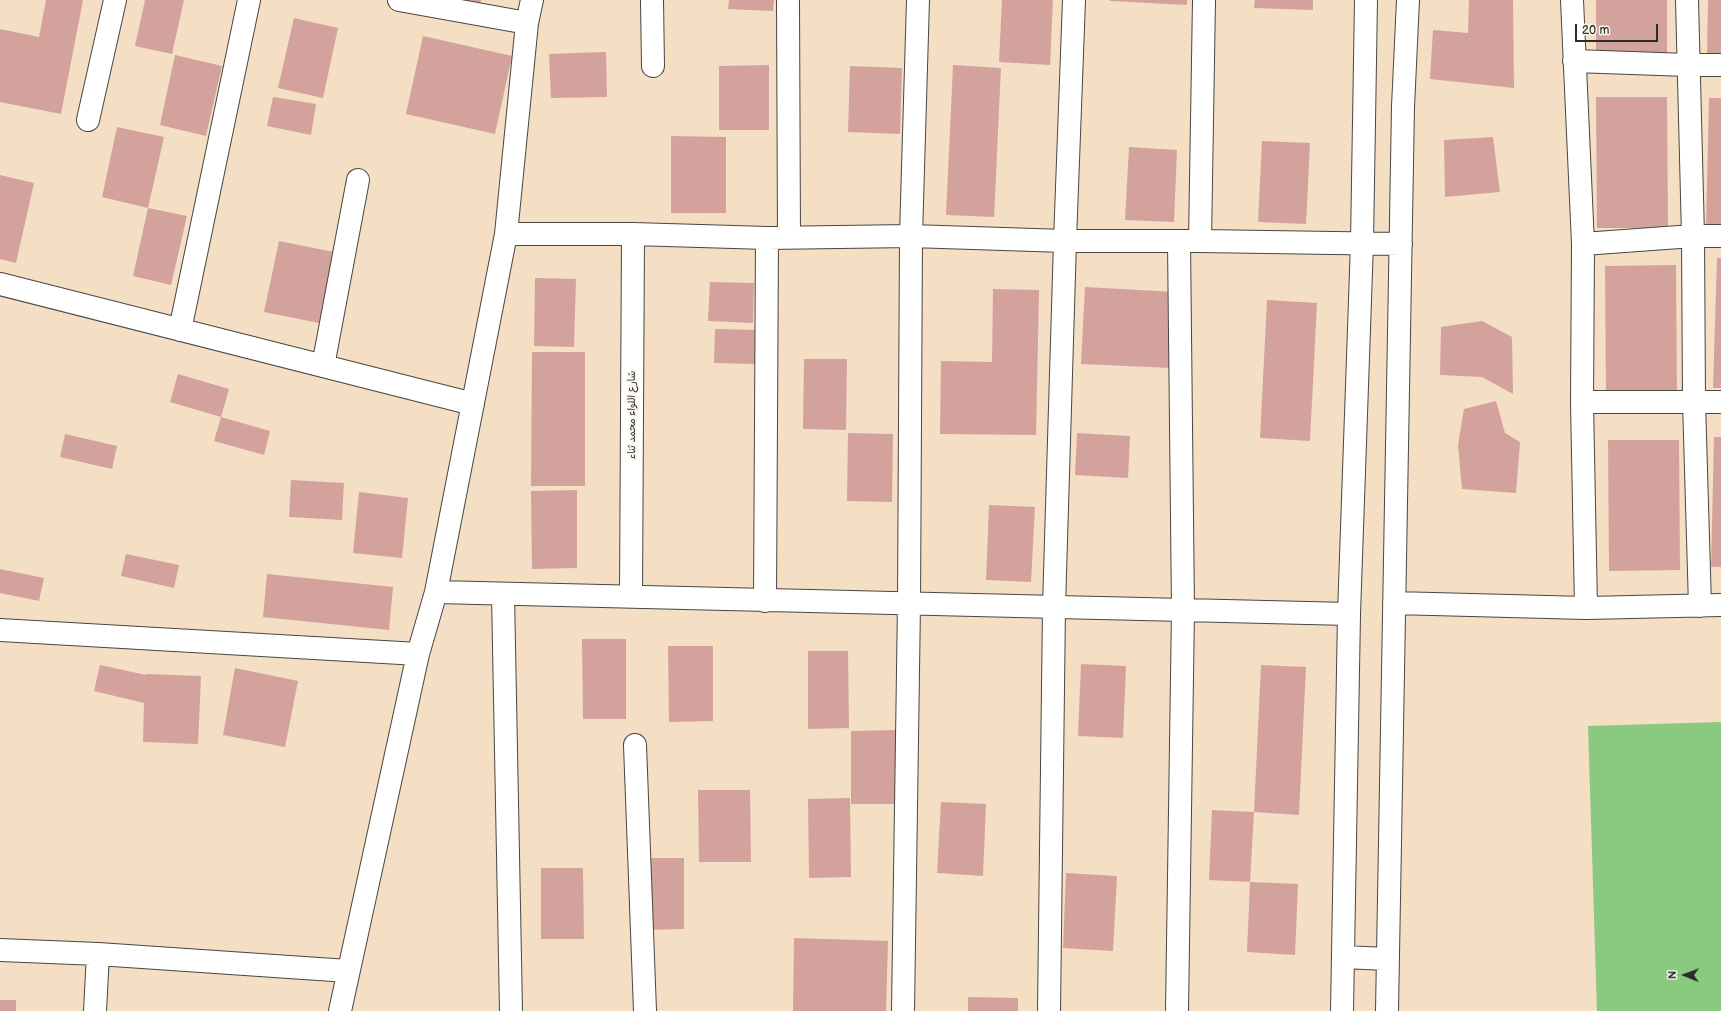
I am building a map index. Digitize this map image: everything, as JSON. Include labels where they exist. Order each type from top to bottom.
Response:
[{"type":"street","points":[[88,120],[116,0]]},
{"type":"street","points":[[180,330],[248,0]]},
{"type":"street","points":[[399,0],[527,23]]},
{"type":"street","points":[[340,1011],[418,654],[436,592],[506,234],[527,23],[532,0]]},
{"type":"street","points":[[652,0],[653,66]]},
{"type":"street","points":[[788,0],[790,237]]},
{"type":"street","points":[[903,1011],[909,603],[911,236],[918,0]]},
{"type":"street","points":[[1049,1011],[1054,607],[1064,241],[1074,0]]},
{"type":"street","points":[[1177,1011],[1189,241],[1204,0]]},
{"type":"street","points":[[1342,1011],[1349,614],[1362,243],[1366,0]]},
{"type":"street","points":[[1387,1011],[1403,107],[1408,0]]},
{"type":"street","points":[[1572,0],[1583,244],[1582,402],[1586,608]]},
{"type":"street","points":[[1687,0],[1694,236],[1694,402],[1700,606]]},
{"type":"street","points":[[1574,61],[1721,65]]},
{"type":"street","points":[[323,366],[358,180]]},
{"type":"street","points":[[506,234],[633,234],[767,238],[911,236],[1064,241],[1401,244]]},
{"type":"street","name":"شارع اللواء محمد ثناء","points":[[631,596],[633,234]]},
{"type":"street","points":[[1583,244],[1694,236],[1721,236]]},
{"type":"street","points":[[765,601],[767,238]]},
{"type":"street","points":[[0,284],[473,404]]},
{"type":"street","points":[[1582,402],[1721,402]]},
{"type":"street","points":[[436,592],[1349,614]]},
{"type":"street","points":[[503,594],[511,1011]]},
{"type":"street","points":[[1394,603],[1586,608],[1721,605]]},
{"type":"street","points":[[0,630],[418,654]]},
{"type":"street","points":[[635,745],[645,1011]]},
{"type":"street","points":[[0,950],[98,954],[348,971]]},
{"type":"street","points":[[95,1011],[98,954]]},
{"type":"street","points":[[1343,957],[1388,959]]},
{"type":"green space","points":[[1721,722],[1721,1011],[1597,1011],[1588,726]]},
{"type":"building","points":[[46,0],[83,0],[61,114],[0,102],[0,29],[39,37]]},
{"type":"building","points":[[145,0],[184,0],[172,54],[135,46]]},
{"type":"building","points":[[443,0],[481,0],[479,9]]},
{"type":"building","points":[[729,0],[774,0],[773,11],[728,9]]},
{"type":"building","points":[[1002,0],[1053,0],[1050,65],[999,62]]},
{"type":"building","points":[[1187,0],[1187,5],[1110,1]]},
{"type":"building","points":[[1255,0],[1313,0],[1313,10],[1254,8]]},
{"type":"building","points":[[1469,0],[1513,0],[1514,88],[1430,79],[1433,30],[1468,33]]},
{"type":"building","points":[[1596,0],[1667,0],[1667,59],[1596,59]]},
{"type":"building","points":[[1708,0],[1721,0],[1721,54],[1707,54]]},
{"type":"building","points":[[294,18],[338,28],[323,98],[278,88]]},
{"type":"building","points":[[423,36],[512,56],[495,134],[406,114]]},
{"type":"building","points":[[606,52],[607,97],[551,98],[549,54]]},
{"type":"building","points":[[175,55],[222,66],[206,136],[160,125]]},
{"type":"building","points":[[769,65],[769,130],[719,130],[719,66]]},
{"type":"building","points":[[953,65],[1001,68],[994,217],[946,215]]},
{"type":"building","points":[[850,66],[902,68],[900,134],[848,132]]},
{"type":"building","points":[[273,97],[316,104],[311,135],[267,126]]},
{"type":"building","points":[[1596,97],[1667,97],[1668,228],[1597,228]]},
{"type":"building","points":[[1709,98],[1721,98],[1721,228],[1706,228]]},
{"type":"building","points":[[117,127],[164,137],[148,208],[102,197]]},
{"type":"building","points":[[671,136],[726,137],[726,213],[671,213]]},
{"type":"building","points":[[1493,137],[1500,192],[1445,197],[1444,140]]},
{"type":"building","points":[[1262,141],[1310,143],[1306,224],[1258,222]]},
{"type":"building","points":[[1129,147],[1177,150],[1174,222],[1125,220]]},
{"type":"building","points":[[0,175],[34,183],[16,263],[0,259]]},
{"type":"building","points":[[148,208],[187,216],[171,285],[133,276]]},
{"type":"building","points":[[279,241],[334,252],[319,323],[264,312]]},
{"type":"building","points":[[1717,258],[1721,258],[1721,388],[1713,388]]},
{"type":"building","points":[[1676,265],[1677,396],[1606,396],[1605,266]]},
{"type":"building","points":[[535,278],[576,279],[574,347],[534,346]]},
{"type":"building","points":[[710,282],[754,283],[753,323],[708,321]]},
{"type":"building","points":[[1085,287],[1175,292],[1171,368],[1081,364]]},
{"type":"building","points":[[993,289],[1039,290],[1036,435],[940,434],[941,361],[992,362]]},
{"type":"building","points":[[1267,300],[1317,303],[1310,441],[1260,438]]},
{"type":"building","points":[[1482,321],[1512,337],[1513,394],[1482,377],[1440,375],[1441,327]]},
{"type":"building","points":[[715,329],[757,330],[756,364],[714,363]]},
{"type":"building","points":[[532,352],[585,352],[585,486],[531,486]]},
{"type":"building","points":[[804,359],[847,359],[846,430],[803,429]]},
{"type":"building","points":[[178,374],[229,389],[221,417],[170,402]]},
{"type":"building","points":[[1496,401],[1505,433],[1520,442],[1516,493],[1462,489],[1458,445],[1464,409]]},
{"type":"building","points":[[221,417],[270,431],[264,455],[214,441]]},
{"type":"building","points":[[848,433],[893,434],[892,502],[847,501]]},
{"type":"building","points":[[1077,433],[1130,436],[1128,478],[1075,475]]},
{"type":"building","points":[[65,434],[117,446],[112,469],[60,457]]},
{"type":"building","points":[[1714,437],[1721,437],[1721,567],[1711,567]]},
{"type":"building","points":[[1608,440],[1679,440],[1680,570],[1609,571]]},
{"type":"building","points":[[291,480],[344,483],[342,520],[289,517]]},
{"type":"building","points":[[577,490],[577,568],[532,569],[531,491]]},
{"type":"building","points":[[359,492],[408,498],[402,558],[353,553]]},
{"type":"building","points":[[989,505],[1035,507],[1031,582],[986,580]]},
{"type":"building","points":[[126,554],[179,565],[174,588],[121,576]]},
{"type":"building","points":[[0,569],[44,578],[39,601],[0,593]]},
{"type":"building","points":[[267,574],[393,587],[389,630],[263,617]]},
{"type":"building","points":[[582,639],[626,639],[626,719],[583,719]]},
{"type":"building","points":[[668,646],[713,646],[713,721],[669,722]]},
{"type":"building","points":[[808,651],[848,651],[849,728],[808,729]]},
{"type":"building","points":[[1081,664],[1126,666],[1123,738],[1078,736]]},
{"type":"building","points":[[100,665],[146,675],[201,676],[198,744],[143,742],[144,703],[94,691]]},
{"type":"building","points":[[1261,665],[1306,667],[1299,815],[1254,812]]},
{"type":"building","points":[[235,668],[298,681],[285,747],[223,735]]},
{"type":"building","points":[[899,730],[899,804],[851,804],[851,731]]},
{"type":"building","points":[[698,790],[750,790],[751,862],[699,862]]},
{"type":"building","points":[[850,798],[851,877],[809,878],[808,799]]},
{"type":"building","points":[[941,802],[986,804],[983,876],[937,873]]},
{"type":"building","points":[[1212,810],[1254,812],[1250,882],[1209,880]]},
{"type":"building","points":[[645,858],[684,858],[684,929],[646,930]]},
{"type":"building","points":[[541,868],[583,868],[584,939],[541,939]]},
{"type":"building","points":[[1066,873],[1117,876],[1113,951],[1063,948]]},
{"type":"building","points":[[1250,882],[1298,884],[1295,955],[1247,952]]},
{"type":"building","points":[[794,938],[888,941],[886,1011],[793,1011]]},
{"type":"building","points":[[968,997],[1018,998],[1018,1011],[968,1011]]},
{"type":"building","points":[[0,1000],[16,1000],[16,1011],[0,1011]]}]
